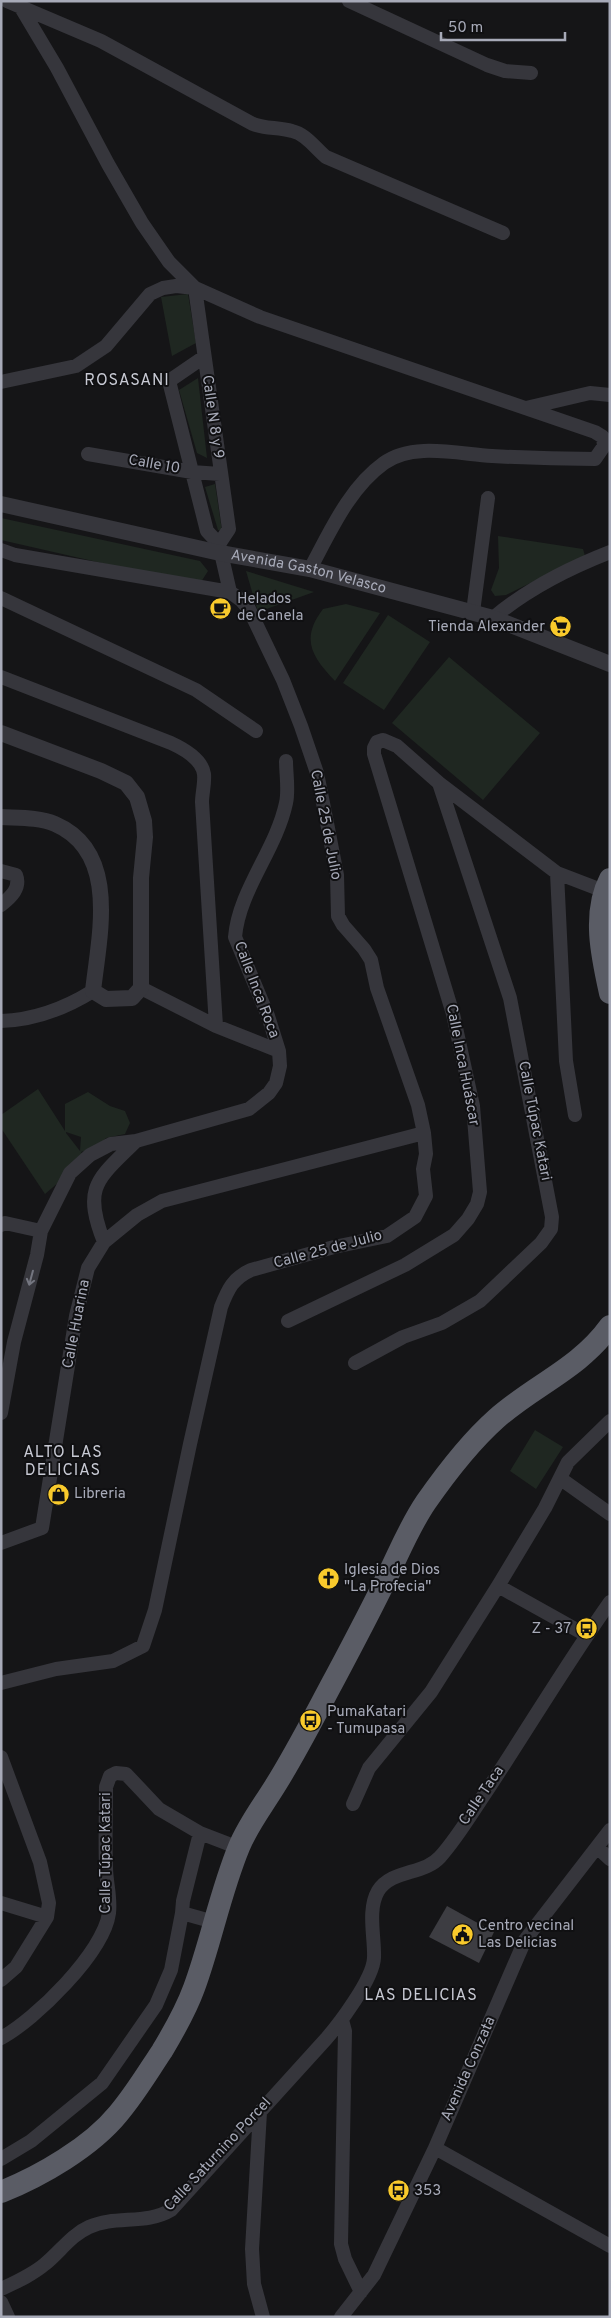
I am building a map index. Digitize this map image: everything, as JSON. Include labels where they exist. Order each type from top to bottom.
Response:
[{"type":"highway","points":[[607,885],[600,933],[610,993]]},
{"type":"highway","points":[[1,2192],[23,2184],[56,2164],[101,2131],[117,2116],[144,2079],[183,2012],[194,1988],[239,1848],[251,1822],[275,1786],[336,1676],[387,1577],[404,1538],[425,1503],[460,1455],[495,1420],[519,1401],[554,1379],[581,1357],[610,1326]]},
{"type":"street","points":[[349,1],[487,65],[505,71],[532,73]]},
{"type":"street","points":[[14,3],[101,41],[253,124],[264,128],[293,131],[304,137],[326,157],[503,234]]},
{"type":"street","points":[[14,3],[57,68],[142,223],[169,262],[195,288]]},
{"type":"street","points":[[1,382],[76,366],[106,346],[150,294],[164,288],[176,286],[195,288],[260,317],[595,432],[603,437],[604,446],[595,459],[431,452],[401,455],[384,463],[362,484],[345,506],[310,569]]},
{"type":"street","name":"Calle N 8 y 9","points":[[195,288],[228,529],[220,549]]},
{"type":"street","points":[[1,550],[15,555],[230,592],[220,549],[207,531],[169,381],[204,357]]},
{"type":"street","points":[[526,408],[590,393],[610,395]]},
{"type":"street","name":"Calle 10","points":[[88,454],[192,472],[220,474]]},
{"type":"street","points":[[473,612],[488,498]]},
{"type":"street","name":"Avenida Gaston Velasco","points":[[1,504],[310,569],[493,618],[610,664]]},
{"type":"street","points":[[493,618],[513,601],[590,560],[610,552]]},
{"type":"street","name":"Calle 25 de Julio","points":[[1,1683],[56,1668],[114,1661],[143,1646],[155,1610],[190,1444],[222,1306],[230,1285],[239,1275],[251,1270],[334,1247],[387,1236],[415,1217],[426,1196],[424,1169],[426,1154],[418,1105],[377,988],[370,960],[364,949],[343,925],[338,916],[337,875],[319,782],[296,711],[249,608],[230,592]]},
{"type":"street","points":[[1,598],[33,615],[196,690],[256,731]]},
{"type":"street","points":[[1,677],[171,743],[188,751],[198,763],[204,774],[202,802],[216,1026]]},
{"type":"street","points":[[1,733],[101,771],[126,783],[137,797],[144,821],[141,878],[141,988],[132,998],[118,1000],[106,999],[93,991]]},
{"type":"street","name":"Calle Inca Huáscar","points":[[288,1321],[405,1265],[454,1235],[468,1220],[477,1204],[480,1192],[473,1106],[453,1014],[374,754],[377,742],[383,740],[390,742],[439,783]]},
{"type":"street","name":"Calle Inca Roca","points":[[1,1413],[14,1342],[37,1255],[41,1231],[70,1173],[90,1155],[110,1144],[136,1141],[249,1109],[269,1092],[276,1083],[280,1066],[279,1051],[268,1016],[235,938],[236,924],[281,822],[287,801],[286,761]]},
{"type":"street","points":[[439,783],[557,873],[607,885]]},
{"type":"street","name":"Calle Túpac Katari","points":[[355,1363],[404,1337],[442,1324],[480,1301],[542,1243],[551,1229],[552,1217],[510,998],[439,783]]},
{"type":"street","points":[[1,817],[54,823],[76,837],[91,858],[99,879],[101,903],[93,991]]},
{"type":"street","points":[[1,871],[16,875],[18,881],[16,888],[9,898],[1,905]]},
{"type":"street","points":[[557,873],[566,1061],[575,1115]]},
{"type":"street","points":[[141,988],[216,1026],[279,1051]]},
{"type":"street","points":[[1,1021],[24,1020],[53,1011],[71,1004],[93,991]]},
{"type":"street","name":"Calle Huarina","points":[[1,1543],[42,1528],[76,1316],[88,1268],[104,1242],[137,1215],[162,1202],[424,1133]]},
{"type":"street","points":[[104,1242],[93,1208],[94,1188],[103,1174],[136,1141]]},
{"type":"street","points":[[1,1225],[5,1223],[41,1231]]},
{"type":"street","points":[[353,1804],[369,1768],[431,1692],[498,1586],[561,1479],[568,1462],[610,1421]]},
{"type":"street","points":[[561,1479],[610,1514]]},
{"type":"street","points":[[498,1586],[586,1635]]},
{"type":"street","name":"Calle Taca","points":[[368,1976],[374,1960],[373,1921],[378,1891],[387,1882],[406,1873],[423,1869],[440,1858],[498,1774],[586,1635],[610,1602]]},
{"type":"street","points":[[1,1757],[44,1874],[49,1903],[47,1917],[16,1967],[1,1980]]},
{"type":"street","name":"Calle Túpac Katari","points":[[1,2038],[13,2032],[45,2006],[75,1973],[97,1941],[109,1914],[106,1869],[106,1787],[110,1776],[116,1773],[126,1774],[159,1808],[200,1833]]},
{"type":"street","name":"Avenida Conzata","points":[[341,2317],[374,2275],[434,2148],[525,1940],[610,1830]]},
{"type":"street","points":[[1,2159],[38,2136],[102,2083],[156,2005],[171,1970],[183,1901],[200,1833],[239,1848]]},
{"type":"street","points":[[596,1847],[610,1859]]},
{"type":"street","points":[[1,1903],[47,1917]]},
{"type":"street","points":[[182,1913],[214,1922]]},
{"type":"street","name":"Calle Saturnino Porcel","points":[[1,2289],[45,2264],[75,2236],[88,2227],[102,2223],[160,2216],[171,2210],[342,2020],[368,1976]]},
{"type":"street","points":[[342,2020],[345,2031],[341,2244],[345,2259],[360,2292]]},
{"type":"street","points":[[260,2112],[252,2249],[254,2284],[264,2317]]},
{"type":"street","points":[[434,2148],[610,2246]]},
{"type":"street","points":[[1,2302],[8,2317]]},
{"type":"shaded area","points":[[188,294],[196,343],[172,356],[161,297]]},
{"type":"shaded area","points":[[198,378],[207,458],[197,453],[179,390]]},
{"type":"shaded area","points":[[215,484],[222,531],[218,530],[205,487]]},
{"type":"shaded area","points":[[1,518],[200,561],[208,571],[201,582],[189,583],[1,540]]},
{"type":"shaded area","points":[[498,536],[583,549],[585,556],[506,595],[495,596],[491,590],[499,568]]},
{"type":"shaded area","points":[[246,571],[314,592],[258,612]]},
{"type":"shaded area","points":[[346,604],[380,613],[335,681],[315,656],[311,639],[312,630],[323,609]]},
{"type":"shaded area","points":[[388,615],[430,642],[384,710],[343,683]]},
{"type":"shaded area","points":[[449,657],[540,733],[483,800],[392,723]]},
{"type":"shaded area","points":[[38,1089],[65,1131],[65,1104],[88,1092],[110,1106],[125,1111],[130,1123],[125,1134],[106,1138],[96,1148],[81,1152],[86,1159],[45,1194],[1,1128],[1,1115]],"holes":[[[66,1132],[81,1137],[80,1151]]]},
{"type":"shaded area","points":[[535,1430],[563,1447],[536,1489],[510,1471]]},
{"type":"building","name":"Centro vecinal Las Delicias","points":[[447,1906],[494,1932],[479,1963],[429,1937]]},
{"type":"place","name":"Helados de Canela","points":[[221,608]]},
{"type":"place","name":"Tienda Alexander","points":[[561,627]]},
{"type":"place","name":"Libreria","points":[[58,1494]]},
{"type":"place","name":"Iglesia de Dios \"La Profecia\"","points":[[328,1579]]},
{"type":"place","name":"Z - 37","points":[[587,1629]]},
{"type":"place","name":"PumaKatari - Tumupasa","points":[[311,1721]]},
{"type":"place","name":"Centro vecinal Las Delicias","points":[[462,1935]]},
{"type":"place","name":"353","points":[[398,2191]]},
{"type":"district","name":"ROSASANI","points":[[127,381]]},
{"type":"district","name":"ALTO LAS DELICIAS","points":[[63,1462]]},
{"type":"district","name":"LAS DELICIAS","points":[[421,1996]]}]
